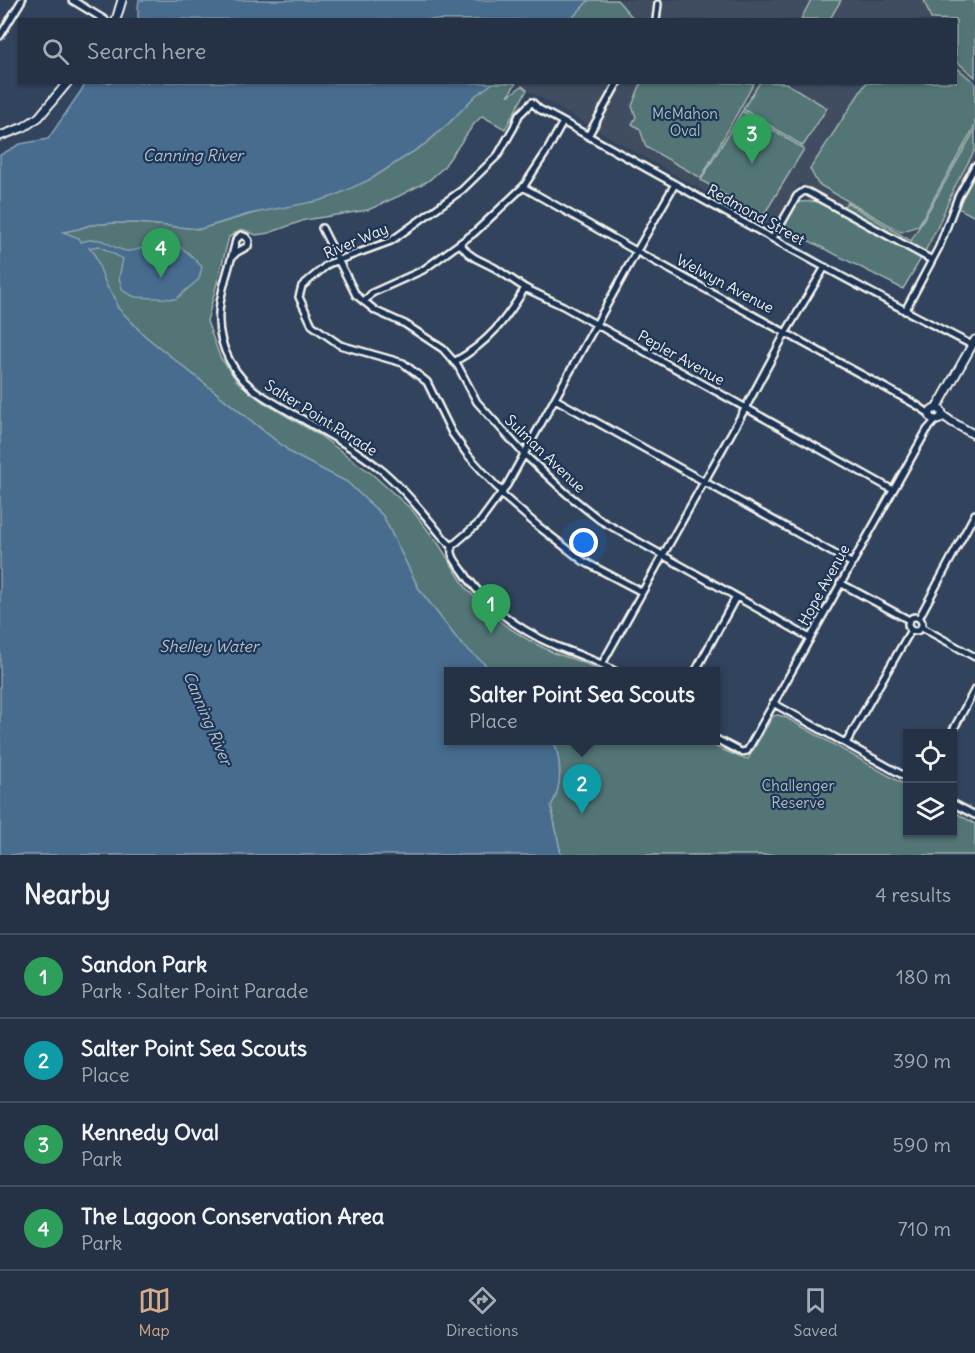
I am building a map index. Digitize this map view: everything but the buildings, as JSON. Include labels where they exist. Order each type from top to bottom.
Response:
[{"type":"street","points":[[0,36],[22,0]]},
{"type":"street","points":[[72,0],[102,18]]},
{"type":"street","points":[[117,18],[122,0]]},
{"type":"street","points":[[656,18],[658,4]]},
{"type":"street","points":[[0,136],[24,127],[39,117],[66,84]]},
{"type":"street","points":[[588,136],[617,84]]},
{"type":"street","name":"Redmond Street","points":[[532,102],[539,109],[905,311],[974,342]]},
{"type":"street","name":"River Way","points":[[532,102],[519,115],[498,155],[462,190],[391,241],[327,264],[301,287],[300,298],[312,326],[340,345],[403,363],[425,380],[452,433],[467,454],[502,493],[538,526],[584,561],[642,592]]},
{"type":"street","points":[[364,302],[372,293],[423,270],[474,233],[523,187],[563,122]]},
{"type":"street","points":[[905,311],[945,233],[958,196],[975,166]]},
{"type":"street","points":[[452,546],[479,523],[502,493],[675,184]]},
{"type":"street","name":"Welwyn Avenue","points":[[523,187],[975,435]]},
{"type":"street","points":[[773,238],[797,196],[804,191],[932,260]]},
{"type":"street","name":"Sulman Avenue","points":[[322,228],[353,292],[380,313],[405,324],[443,349],[458,366],[477,402],[524,454],[566,493],[600,520],[810,638]]},
{"type":"street","name":"Pepler Avenue","points":[[460,244],[471,256],[495,268],[525,288],[563,306],[893,490]]},
{"type":"street","name":"Salter Point Parade","points":[[232,257],[221,299],[219,324],[222,344],[234,369],[254,391],[361,454],[384,472],[410,496],[442,538],[452,546],[452,554],[465,575],[505,616],[549,642],[607,667]]},
{"type":"street","points":[[602,664],[786,332],[825,267]]},
{"type":"street","points":[[454,362],[488,339],[511,312],[525,288]]},
{"type":"street","name":"Hope Avenue","points":[[720,741],[739,752],[745,752],[749,748],[974,342]]},
{"type":"street","points":[[555,399],[851,563]]},
{"type":"street","points":[[921,627],[919,618],[975,514]]},
{"type":"street","points":[[840,583],[909,620]]},
{"type":"street","points":[[698,667],[736,597]]},
{"type":"street","points":[[911,630],[907,624],[909,620],[914,616],[919,618]]},
{"type":"street","points":[[911,630],[916,631],[921,627]]},
{"type":"street","points":[[921,627],[975,657]]},
{"type":"street","points":[[846,743],[911,630]]},
{"type":"street","points":[[954,729],[975,689]]},
{"type":"street","points":[[773,703],[903,775]]},
{"type":"street","points":[[957,806],[975,815]]},
{"type":"shaded area","points":[[589,0],[975,0],[975,157],[952,200],[926,258],[800,183],[775,227],[770,229],[517,84],[957,84],[957,18],[571,18]]},
{"type":"green space","points":[[589,0],[617,0],[633,18],[572,18]]},
{"type":"green space","points":[[811,0],[841,0],[831,18],[802,18]]},
{"type":"green space","points":[[924,0],[975,0],[975,77],[957,62],[957,18],[931,18]]},
{"type":"green space","points":[[957,68],[975,83],[975,126],[918,226],[901,232],[818,184],[810,169],[865,84],[957,84]]},
{"type":"green space","points":[[492,84],[515,84],[508,96],[522,86],[527,90],[505,129],[482,116],[443,168],[428,181],[399,196],[368,210],[305,220],[269,233],[256,235],[242,229],[229,237],[207,321],[220,357],[237,381],[264,403],[319,435],[372,474],[412,510],[440,546],[466,588],[488,612],[530,641],[554,653],[593,667],[488,667],[461,644],[419,589],[383,516],[347,482],[294,455],[145,336],[117,307],[115,298],[107,287],[61,232],[90,225],[113,223],[200,229],[371,179],[425,144],[476,95]]},
{"type":"green space","name":"McMahon Oval","points":[[640,84],[753,84],[701,178],[646,147],[640,129],[632,124],[636,117],[632,106]]},
{"type":"green space","points":[[759,84],[788,84],[827,108],[803,146],[743,109]]},
{"type":"green space","points":[[742,111],[804,149],[762,218],[701,180]]},
{"type":"green space","points":[[975,130],[975,150],[954,188],[922,257],[903,289],[778,225],[786,210],[798,202],[820,201],[839,209],[848,203],[911,241]]},
{"type":"green space","points":[[975,174],[975,217],[956,207]]},
{"type":"green space","name":"Challenger Reserve","points":[[773,716],[785,717],[903,784],[903,837],[957,837],[957,813],[975,824],[975,855],[561,855],[551,806],[558,790],[560,774],[555,745],[712,745],[748,759]]},
{"type":"water","points":[[139,0],[589,0],[572,18],[138,18]]},
{"type":"water","name":"Shelley Water","points":[[86,84],[492,84],[476,95],[425,144],[371,179],[334,196],[249,214],[200,229],[113,223],[90,225],[63,232],[79,238],[81,242],[101,240],[126,251],[156,243],[176,246],[189,253],[202,267],[199,279],[176,299],[135,297],[123,291],[119,278],[123,259],[99,246],[89,248],[94,253],[117,307],[145,336],[294,455],[347,482],[383,516],[419,589],[461,644],[488,667],[444,667],[444,745],[555,745],[560,774],[558,790],[551,806],[561,855],[0,855],[0,155],[20,144],[48,139]]},
{"type":"place","name":"Kennedy Oval","points":[[752,164]]},
{"type":"place","name":"The Lagoon Conservation Area","points":[[161,278]]},
{"type":"place","name":"Sandon Park","points":[[491,634]]},
{"type":"place","name":"Salter Point Sea Scouts","points":[[582,814]]},
{"type":"water label","name":"Canning River","points":[[193,155]]},
{"type":"water label","name":"Canning River","points":[[208,718]]}]
